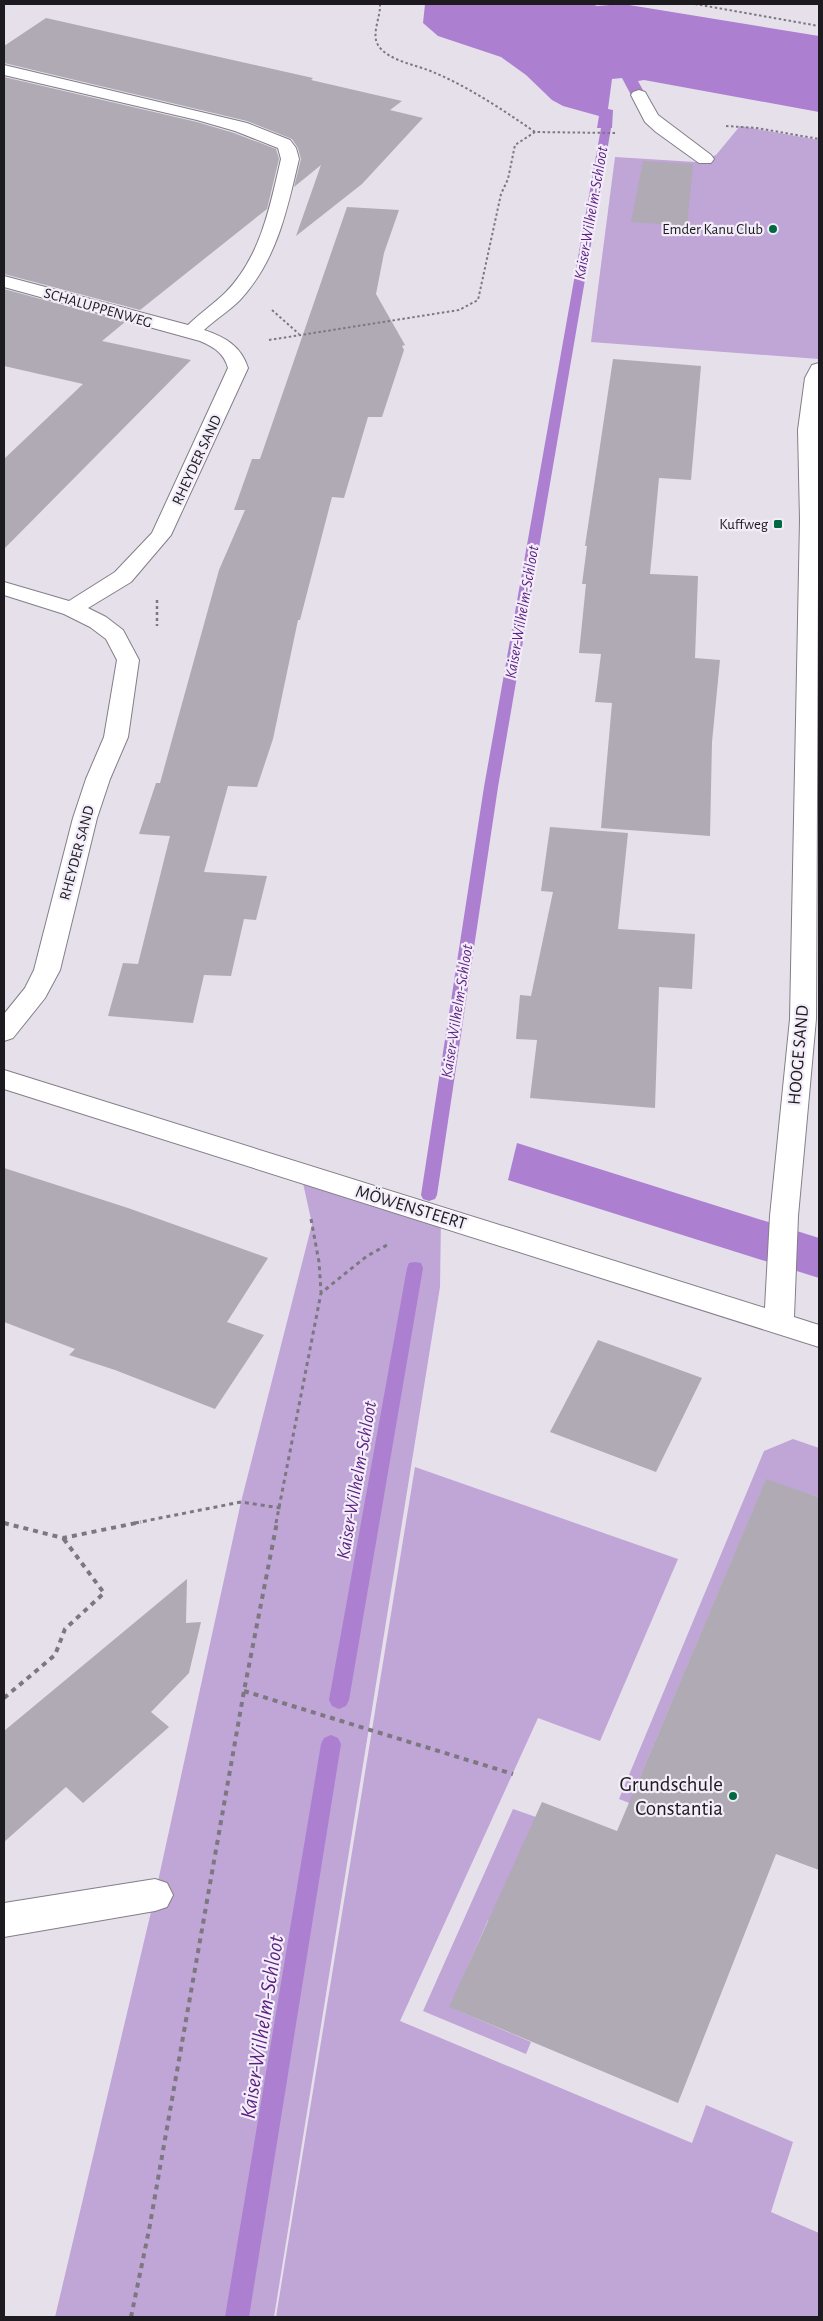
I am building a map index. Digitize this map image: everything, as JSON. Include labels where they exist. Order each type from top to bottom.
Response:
[{"type":"street","points":[[4,70],[233,124],[278,141],[288,148],[290,159],[268,245],[248,279],[231,298],[192,332],[220,344],[231,352]]},
{"type":"street","points":[[639,95],[652,118],[662,128],[705,158]]},
{"type":"street","name":"SCHALUPPENWEG","points":[[4,281],[192,332]]},
{"type":"street","name":"RHEYDER SAND","points":[[72,609],[123,577],[161,535],[235,377],[238,368],[234,355],[231,352]]},
{"type":"street","name":"HOOGE SAND","points":[[779,1323],[784,1216],[811,1021],[810,520],[816,378],[819,369]]},
{"type":"street","points":[[4,588],[72,609],[98,622],[115,635],[128,660]]},
{"type":"street","name":"RHEYDER SAND","points":[[4,1032],[36,992],[47,970],[85,818],[98,779],[116,738],[128,660]]},
{"type":"street","name":"MÖWENSTEERT","points":[[4,1079],[819,1336]]},
{"type":"street","points":[[4,1920],[155,1895]]},
{"type":"path","points":[[380,4],[381,11],[376,39],[380,47],[395,57],[434,72],[481,95],[535,132],[616,133]]},
{"type":"path","points":[[695,4],[819,26]]},
{"type":"path","points":[[231,352],[260,342],[459,310],[478,300],[499,204],[508,179],[515,145],[535,132]]},
{"type":"path","points":[[128,660],[157,638],[158,574],[145,553]]},
{"type":"path","points":[[131,2317],[149,2230],[244,1691],[322,1293],[319,1262],[301,1174]]},
{"type":"path","points":[[322,1293],[367,1256],[441,1218]]},
{"type":"path","points":[[4,1523],[63,1538],[241,1502],[281,1508]]},
{"type":"path","points":[[4,1698],[55,1655],[65,1629],[104,1593],[63,1538]]},
{"type":"path","points":[[244,1691],[513,1774]]},
{"type":"shaded area","points":[[425,4],[592,4],[597,6],[623,4],[819,36],[819,112],[644,80],[638,81],[644,92],[631,95],[622,78],[612,79],[608,109],[613,110],[612,128],[597,128],[599,116],[563,106],[552,100],[526,75],[501,57],[438,36],[423,23]]},
{"type":"shaded area","points":[[740,126],[819,140],[819,359],[591,342],[615,157],[695,162],[716,155]]},
{"type":"shaded area","points":[[517,1143],[819,1238],[819,1278],[508,1180]]},
{"type":"shaded area","points":[[301,1174],[441,1218],[440,1287],[274,2317],[55,2317],[155,1895],[241,1502],[312,1224]]},
{"type":"shaded area","points":[[793,1439],[819,1448],[819,1497],[766,1480],[637,1784],[642,1808],[619,1799],[764,1451]]},
{"type":"shaded area","points":[[415,1467],[678,1559],[600,1741],[538,1718],[400,2021],[692,2143],[706,2105],[793,2142],[771,2212],[819,2233],[819,2317],[276,2317]]},
{"type":"shaded area","points":[[513,1809],[536,1817],[494,1922],[488,1920],[450,2007],[531,2042],[526,2054],[423,2011]]},
{"type":"building","points":[[46,18],[313,78],[311,80],[402,101],[390,110],[423,118],[362,184],[296,236],[321,165],[294,187],[301,159],[298,148],[292,139],[247,121],[4,63],[4,46]]},
{"type":"building","points":[[4,77],[197,122],[234,133],[276,149],[279,159],[267,209],[140,310],[4,274]]},
{"type":"building","points":[[643,161],[693,164],[687,226],[631,222]]},
{"type":"building","points":[[347,207],[399,210],[384,253],[376,294],[405,345],[402,346],[404,350],[382,417],[368,417],[344,498],[332,497],[300,620],[298,620],[273,739],[257,787],[228,786],[204,872],[267,876],[256,920],[244,919],[231,976],[204,975],[193,1023],[108,1016],[123,963],[138,964],[170,836],[139,834],[156,783],[160,783],[219,570],[245,510],[234,510],[252,459],[260,459]]},
{"type":"building","points":[[4,289],[125,322],[102,341],[191,360],[4,549],[4,459],[83,384],[4,366]]},
{"type":"building","points":[[613,359],[701,366],[691,480],[659,478],[650,574],[698,576],[695,658],[720,660],[712,742],[710,836],[601,828],[612,703],[595,702],[601,654],[579,653],[586,584],[582,584],[587,546],[585,546]]},
{"type":"building","points":[[550,827],[628,833],[618,929],[695,934],[692,989],[659,987],[655,1108],[530,1098],[537,1040],[516,1039],[520,995],[531,996],[553,892],[541,891]]},
{"type":"building","points":[[4,1168],[128,1208],[268,1258],[227,1322],[264,1335],[215,1409],[115,1370],[69,1355],[75,1349],[4,1322]]},
{"type":"building","points":[[598,1340],[702,1378],[656,1472],[550,1432]]},
{"type":"building","name":"Grundschule Constantia","points":[[766,1479],[819,1497],[819,1870],[776,1854],[678,2103],[449,2007],[542,1802],[617,1831]]},
{"type":"building","points":[[187,1579],[186,1623],[201,1622],[189,1673],[151,1712],[169,1727],[83,1803],[66,1787],[4,1842],[4,1731]]},
{"type":"waterway","name":"Kaiser-Wilhelm-Schloot","points":[[429,1195],[491,787],[606,128],[605,113],[601,109]]},
{"type":"waterway","name":"Kaiser-Wilhelm-Schloot","points":[[339,1700],[415,1268]]},
{"type":"waterway","name":"Kaiser-Wilhelm-Schloot","points":[[237,2317],[331,1744]]},
{"type":"place","name":"Emder Kanu Club","points":[[773,229]]},
{"type":"place","name":"Kuffweg","points":[[778,524]]},
{"type":"place","name":"Grundschule Constantia","points":[[733,1796]]}]
